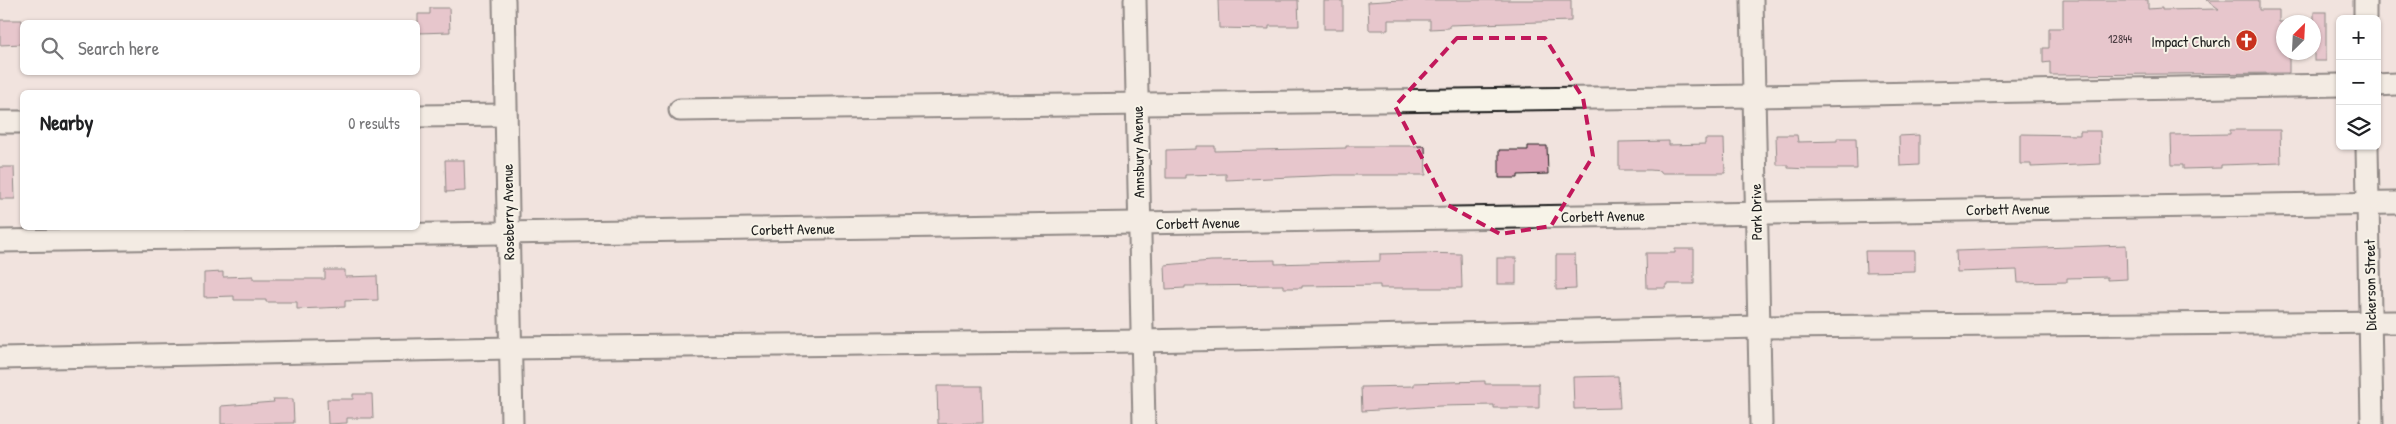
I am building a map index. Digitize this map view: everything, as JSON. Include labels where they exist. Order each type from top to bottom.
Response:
[{"type":"street","name":"Roseberry Avenue","points":[[504,0],[512,424]]},
{"type":"street","name":"Annsbury Avenue","points":[[1135,0],[1144,424]]},
{"type":"street","name":"Park Drive","points":[[1752,0],[1761,424]]},
{"type":"street","points":[[2365,0],[2365,15]]},
{"type":"street","points":[[2381,84],[2396,84]]},
{"type":"street","points":[[680,110],[1754,96],[2336,85]]},
{"type":"street","points":[[420,116],[506,115]]},
{"type":"street","points":[[0,122],[20,122]]},
{"type":"street","name":"Dickerson Street","points":[[2368,150],[2372,424]]},
{"type":"street","name":"Corbett Avenue","points":[[0,241],[2396,203]]},
{"type":"street","points":[[0,358],[510,348],[1142,341],[1759,327],[2396,322]]},
{"type":"highlighted area","points":[[1457,38],[1545,38],[1583,98],[1593,156],[1551,226],[1500,234],[1446,204],[1395,106]]},
{"type":"building","points":[[1218,0],[1298,0],[1299,26],[1269,26],[1269,29],[1219,28]]},
{"type":"building","points":[[1400,0],[1571,0],[1571,21],[1449,25],[1449,28],[1430,29],[1430,20],[1388,20],[1388,30],[1369,30],[1368,2]]},
{"type":"building","points":[[2063,0],[2148,0],[2148,9],[2162,8],[2162,10],[2219,9],[2207,0],[2259,0],[2259,10],[2279,10],[2279,15],[2276,15],[2276,60],[2289,60],[2289,73],[2050,75],[2050,62],[2043,63],[2043,48],[2049,48],[2049,28],[2063,28]]},
{"type":"building","points":[[1324,1],[1343,1],[1343,29],[1324,29]]},
{"type":"building","points":[[430,8],[449,8],[450,32],[420,33],[418,14],[430,14]]},
{"type":"building","points":[[2314,12],[2326,12],[2326,61],[2314,61],[2321,60],[2321,15],[2314,15]]},
{"type":"building","points":[[0,20],[20,20],[20,44],[0,45]]},
{"type":"building","points":[[2230,130],[2280,130],[2281,163],[2221,165],[2221,168],[2183,169],[2183,165],[2172,165],[2171,135],[2230,134]]},
{"type":"building","points":[[2080,131],[2100,131],[2101,164],[2031,167],[2031,164],[2020,164],[2020,134],[2080,135]]},
{"type":"building","points":[[1776,135],[1797,135],[1798,142],[1837,141],[1837,138],[1856,138],[1857,169],[1788,168],[1788,165],[1777,165]]},
{"type":"building","points":[[1919,135],[1919,165],[1900,166],[1899,136]]},
{"type":"building","points":[[1705,139],[1724,139],[1725,173],[1661,173],[1661,171],[1650,170],[1619,170],[1619,142],[1669,141],[1669,145],[1705,144]]},
{"type":"building","points":[[1196,146],[1215,146],[1215,151],[1346,148],[1346,146],[1425,146],[1426,175],[1335,175],[1226,180],[1226,174],[1185,175],[1185,178],[1166,178],[1166,150],[1196,149]]},
{"type":"building","points":[[1528,146],[1547,146],[1548,174],[1518,175],[1518,178],[1499,178],[1499,150],[1528,150]]},
{"type":"building","points":[[445,160],[464,160],[465,191],[446,192]]},
{"type":"building","points":[[0,167],[14,167],[15,199],[0,199]]},
{"type":"building","points":[[2126,245],[2127,279],[2107,280],[2107,277],[2067,278],[2067,282],[2018,283],[2017,270],[1957,272],[1956,251]]},
{"type":"building","points":[[1675,249],[1694,249],[1694,284],[1666,284],[1666,288],[1647,288],[1646,253],[1675,253]]},
{"type":"building","points":[[1865,251],[1915,251],[1915,271],[1866,272]]},
{"type":"building","points":[[1380,254],[1461,254],[1462,288],[1380,288],[1380,285],[1283,288],[1283,285],[1185,286],[1185,288],[1166,289],[1165,265],[1211,261],[1275,260],[1275,264],[1380,261]]},
{"type":"building","points":[[1556,255],[1575,255],[1576,289],[1556,290]]},
{"type":"building","points":[[1497,258],[1516,258],[1516,284],[1497,284]]},
{"type":"building","points":[[325,270],[345,270],[345,277],[377,276],[378,300],[345,301],[345,307],[297,309],[297,302],[234,300],[234,296],[204,297],[204,273],[223,272],[223,277],[253,276],[253,279],[325,279]]},
{"type":"building","points":[[1618,376],[1620,408],[1574,409],[1573,377]]},
{"type":"building","points":[[1485,381],[1485,384],[1539,384],[1539,408],[1494,408],[1494,405],[1362,411],[1361,387],[1414,386],[1414,383]]},
{"type":"building","points":[[937,386],[982,386],[983,423],[938,424]]},
{"type":"building","points":[[353,394],[372,394],[373,418],[347,418],[347,423],[328,424],[327,399],[353,399]]},
{"type":"building","points":[[273,399],[293,399],[294,423],[221,424],[221,406],[274,402]]},
{"type":"place","name":"Impact Church","points":[[2246,41]]}]
